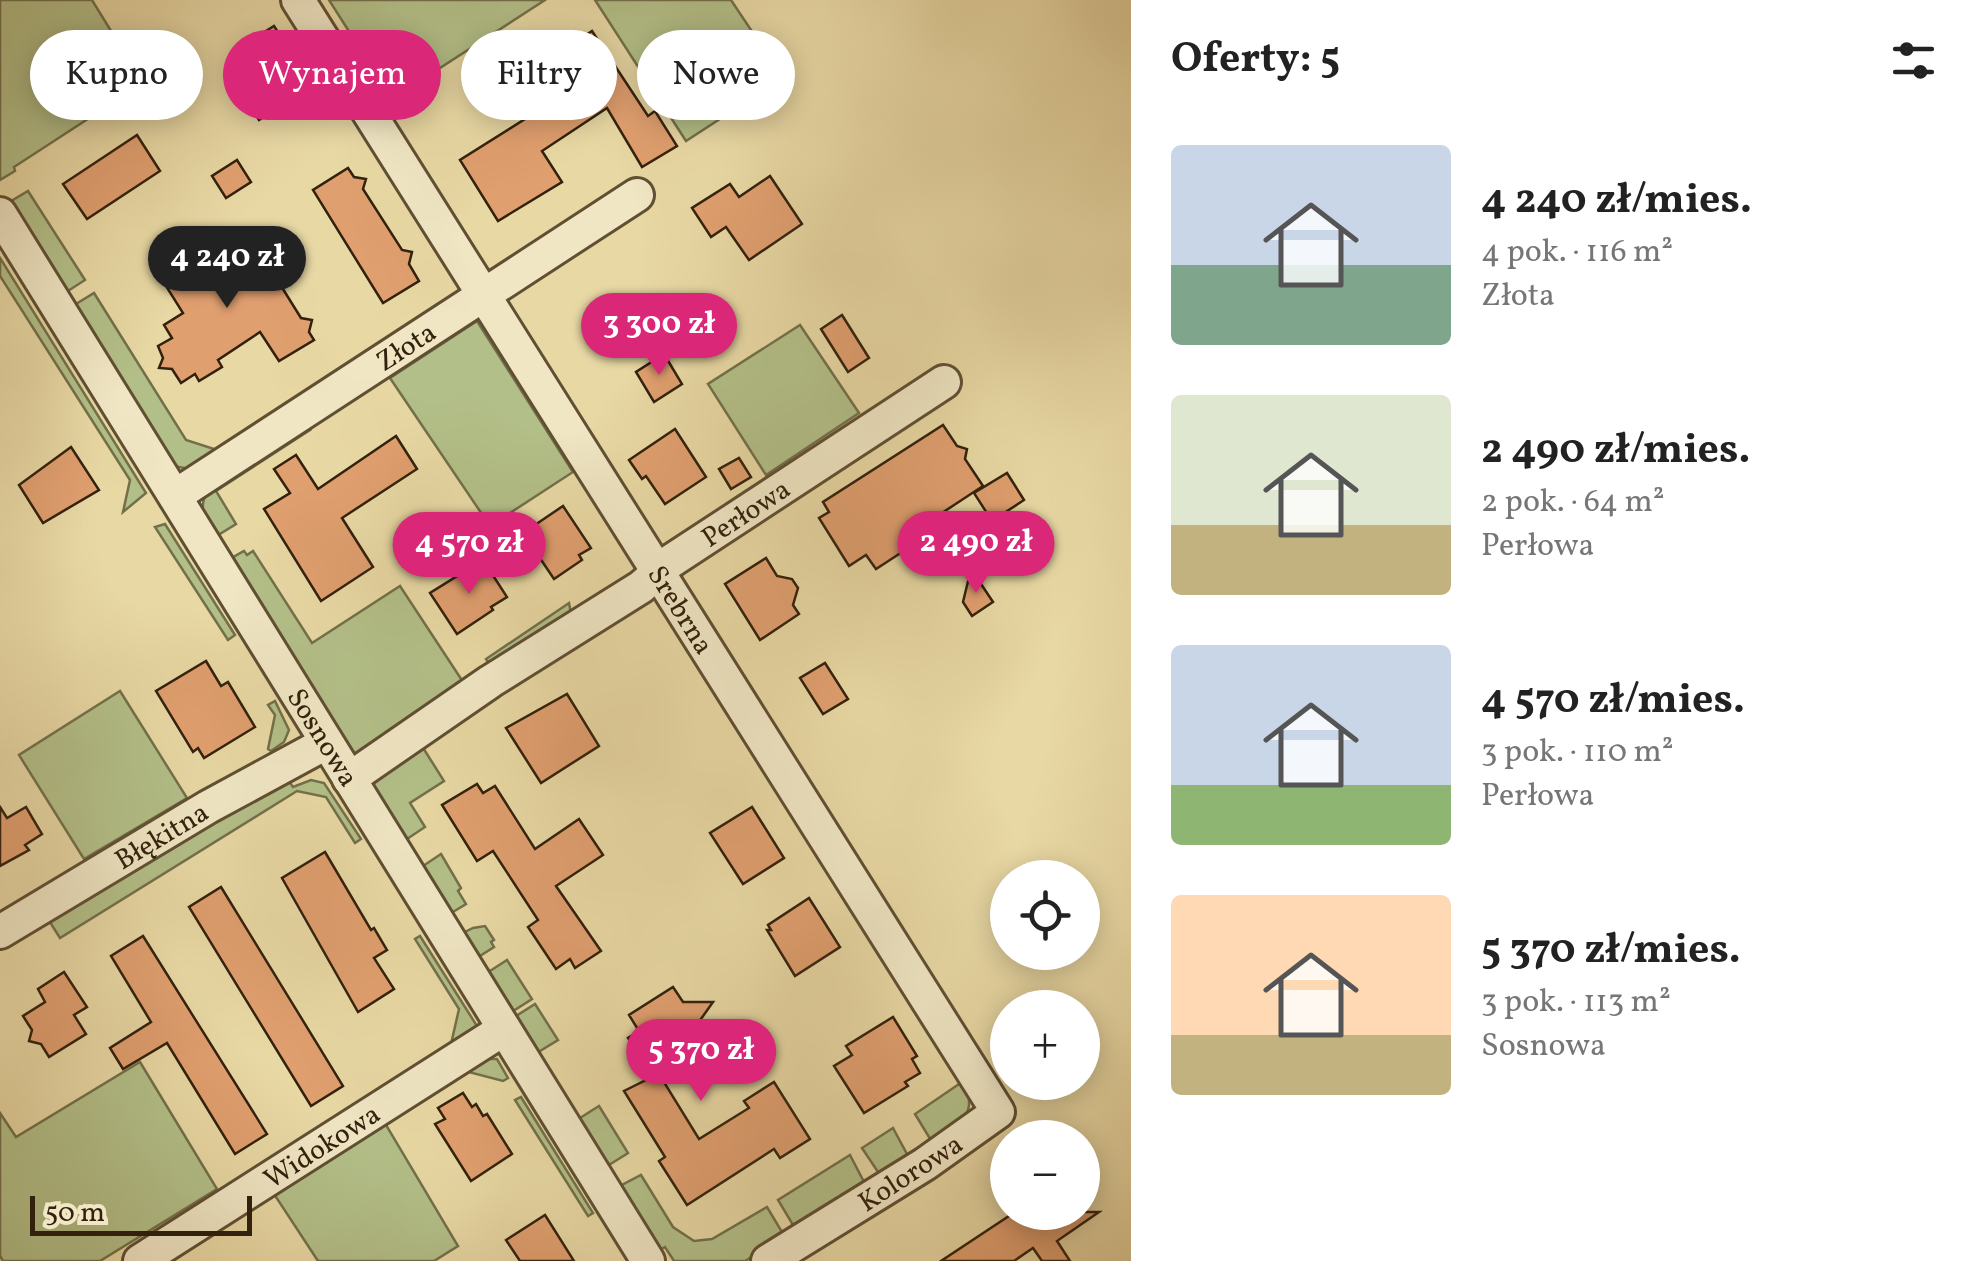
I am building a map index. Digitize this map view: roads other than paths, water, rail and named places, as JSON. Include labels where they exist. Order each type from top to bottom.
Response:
[{"type":"street","name":"Srebrna","points":[[298,0],[998,1112]]},
{"type":"street","name":"Złota","points":[[175,496],[637,194]]},
{"type":"street","name":"Sosnowa","points":[[0,214],[648,1261]]},
{"type":"street","name":"Perłowa","points":[[349,779],[491,681],[641,588],[659,572],[944,382]]},
{"type":"street","name":"Błękitna","points":[[0,932],[208,807],[326,743]]},
{"type":"street","name":"Widokowa","points":[[140,1261],[504,1029]]},
{"type":"street","name":"Kolorowa","points":[[768,1261],[925,1164],[998,1112]]}]
